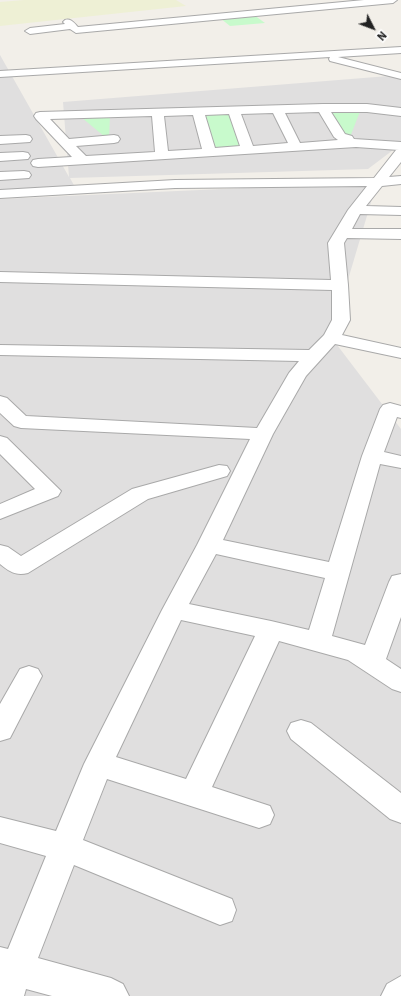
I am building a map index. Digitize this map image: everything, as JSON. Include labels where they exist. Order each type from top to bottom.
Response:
[{"type":"street","points":[[307,0],[326,6],[342,16]]},
{"type":"street","points":[[326,6],[356,0]]},
{"type":"street","points":[[30,31],[70,24],[76,30],[393,0]]},
{"type":"street","points":[[182,9],[194,19]]},
{"type":"street","points":[[289,9],[306,19]]},
{"type":"street","points":[[256,13],[270,24]]},
{"type":"street","points":[[144,14],[153,22]]},
{"type":"street","points":[[107,18],[125,34]]},
{"type":"street","points":[[0,74],[77,71],[314,54],[401,50]]},
{"type":"street","points":[[314,54],[401,76]]},
{"type":"street","points":[[323,108],[340,137],[351,141]]},
{"type":"street","points":[[82,160],[40,116],[323,108],[367,108],[401,112]]},
{"type":"street","points":[[351,141],[358,123],[367,108]]},
{"type":"street","points":[[278,110],[296,147]]},
{"type":"street","points":[[234,111],[248,150]]},
{"type":"street","points":[[198,112],[210,152]]},
{"type":"street","points":[[158,113],[162,156]]},
{"type":"street","points":[[113,114],[115,158]]},
{"type":"street","points":[[73,116],[100,139]]},
{"type":"street","points":[[0,140],[26,139]]},
{"type":"street","points":[[67,144],[100,139],[114,139]]},
{"type":"street","points":[[38,163],[296,147],[351,141],[401,146]]},
{"type":"street","points":[[111,996],[8,977],[66,847],[98,764],[174,610],[209,545],[263,434],[298,373],[331,338],[341,320],[340,285],[336,243],[354,210],[401,152]]},
{"type":"street","points":[[0,156],[23,156]]},
{"type":"street","points":[[0,176],[24,175]]},
{"type":"street","points":[[0,194],[175,184],[377,182],[401,180]]},
{"type":"street","points":[[354,210],[401,211]]},
{"type":"street","points":[[341,233],[401,234]]},
{"type":"street","points":[[0,277],[340,285]]},
{"type":"street","points":[[331,338],[401,353]]},
{"type":"street","points":[[0,350],[314,356]]},
{"type":"street","points":[[0,402],[21,422],[263,434]]},
{"type":"street","points":[[318,642],[337,572],[372,456],[390,409],[401,412]]},
{"type":"street","points":[[0,512],[50,491],[0,441],[21,422]]},
{"type":"street","points":[[372,456],[401,462]]},
{"type":"street","points":[[0,552],[20,567],[140,494],[219,471]]},
{"type":"street","points":[[209,545],[337,572]]},
{"type":"street","points":[[372,662],[399,597]]},
{"type":"street","points":[[174,610],[271,630],[356,652],[401,682]]},
{"type":"street","points":[[194,793],[271,630]]},
{"type":"street","points":[[0,730],[29,676]]},
{"type":"street","points":[[301,731],[401,810]]},
{"type":"street","points":[[98,764],[194,793],[259,815]]},
{"type":"street","points":[[0,830],[66,847],[220,910]]},
{"type":"shaded area","points":[[0,55],[69,177],[63,102],[401,75],[401,144],[368,169],[70,178],[76,189],[0,195]]},
{"type":"shaded area","points":[[377,182],[331,337],[401,429],[401,996],[0,996],[0,199]]},
{"type":"green space","points":[[24,0],[176,0],[186,6],[0,26],[0,2]]},
{"type":"green space","points":[[254,15],[265,23],[230,26],[220,18]]},
{"type":"green space","points":[[361,109],[350,137],[344,136],[330,110]]},
{"type":"green space","points":[[230,113],[243,149],[213,150],[203,114]]},
{"type":"green space","points":[[110,116],[109,137],[105,137],[81,117]]}]
